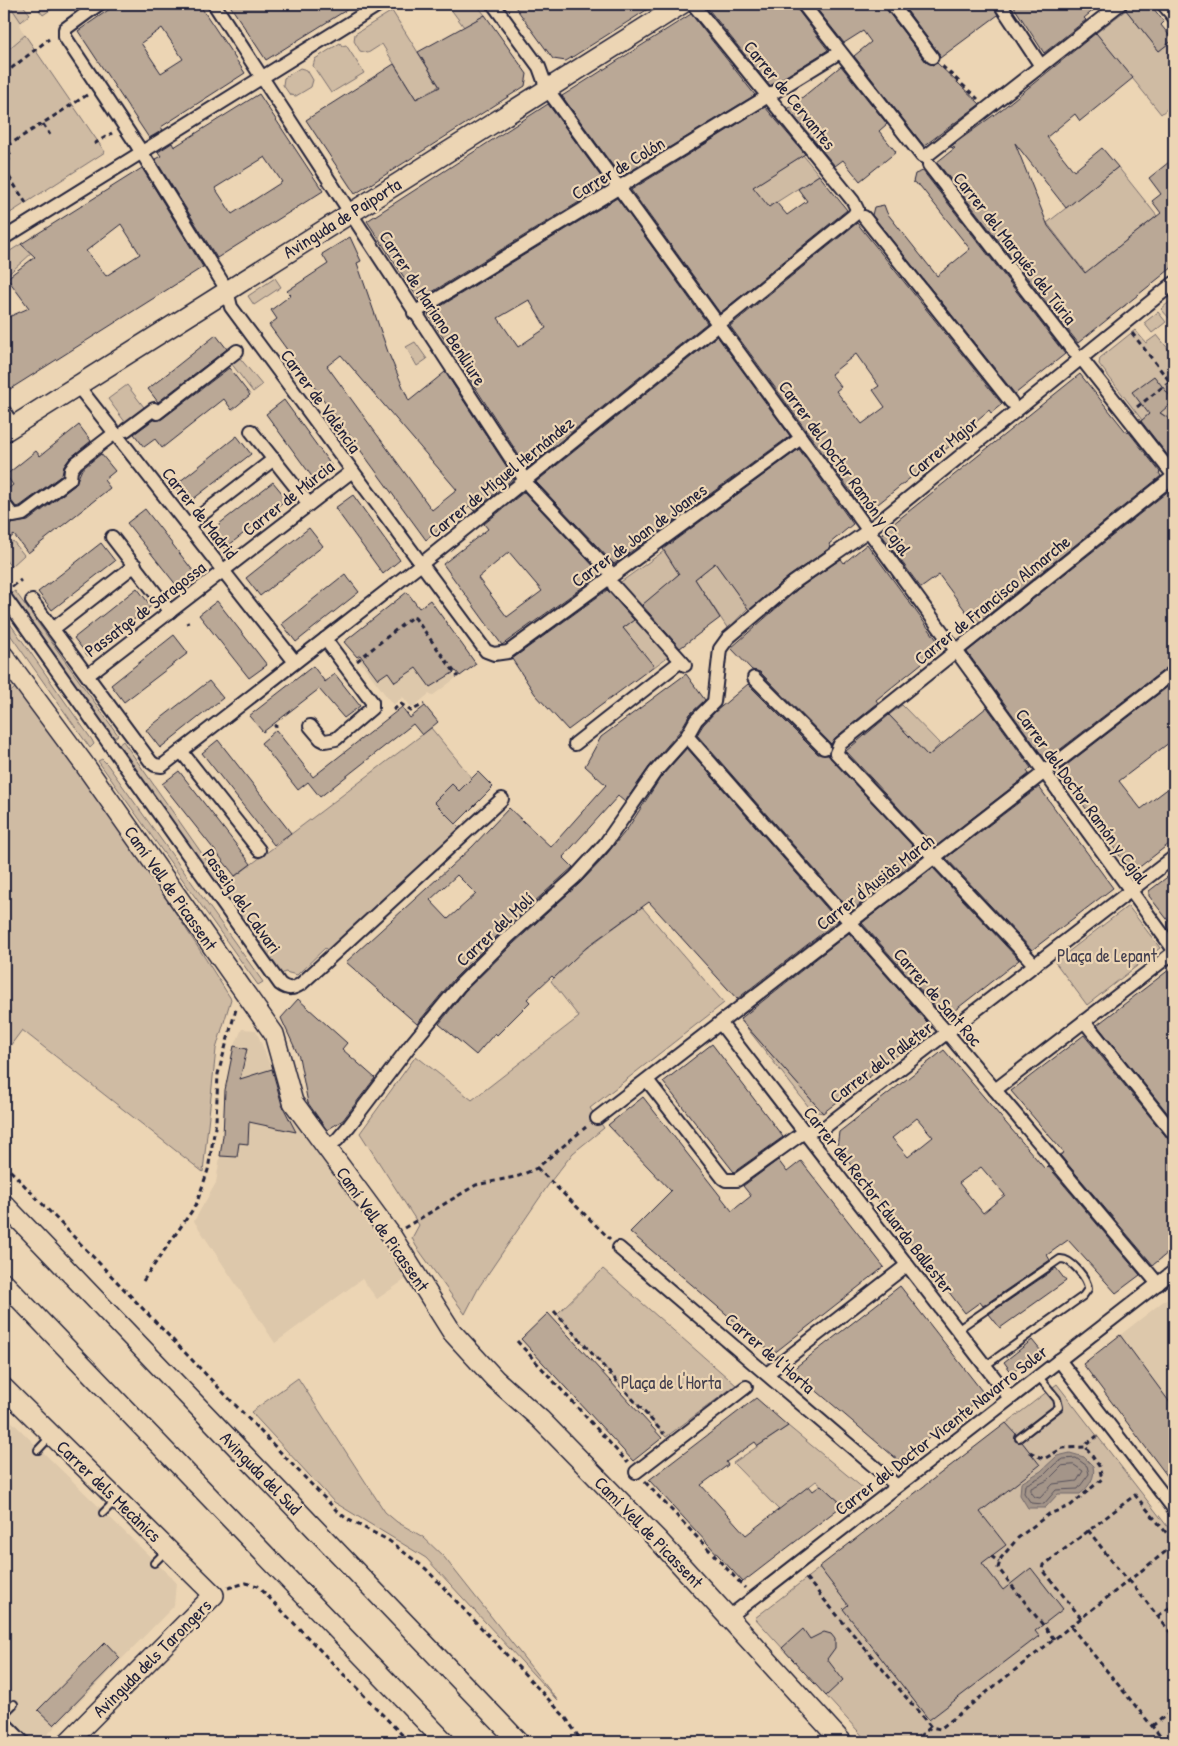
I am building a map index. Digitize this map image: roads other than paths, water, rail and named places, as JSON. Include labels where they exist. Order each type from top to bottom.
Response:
[{"type":"street","name":"Carrer de València","points":[[98,4],[65,29],[65,37],[142,153],[227,290],[231,307],[481,646],[494,654]]},
{"type":"street","name":"Carrer de Mariano Benlliure","points":[[214,4],[527,484],[609,571]]},
{"type":"street","points":[[4,238],[263,79],[380,4]]},
{"type":"street","name":"Carrer del Doctor Ramón y Cajal","points":[[493,4],[539,67],[547,89],[718,326],[870,530],[956,652],[1174,951]]},
{"type":"street","name":"Avinguda de Paiporta","points":[[7,423],[77,385],[682,4]]},
{"type":"street","name":"Carrer de Cervantes","points":[[693,4],[769,95],[860,213],[1011,402]]},
{"type":"street","name":"Carrer del Marqués del Túria","points":[[803,4],[1174,476]]},
{"type":"street","points":[[892,4],[934,58]]},
{"type":"street","points":[[1000,4],[1041,66]]},
{"type":"street","points":[[926,161],[931,154],[1120,4]]},
{"type":"street","points":[[1163,4],[1174,18]]},
{"type":"street","name":"Carrer de Colón","points":[[414,313],[840,52]]},
{"type":"street","name":"Carrer de Miguel Hernández","points":[[88,675],[151,762],[155,766],[162,766],[527,484],[854,215],[860,213]]},
{"type":"street","name":"Carrer Major","points":[[732,635],[793,584],[870,530],[1077,355],[1174,283]]},
{"type":"street","points":[[4,504],[13,516],[24,514],[70,479],[71,470],[76,463],[154,409],[157,413],[237,351]]},
{"type":"street","name":"Carrer de Madrid","points":[[77,385],[120,432],[188,526],[295,662]]},
{"type":"street","points":[[251,431],[309,504]]},
{"type":"street","name":"Carrer de Joan de Joanes","points":[[494,654],[508,652],[801,438]]},
{"type":"street","points":[[188,526],[274,459]]},
{"type":"street","name":"Carrer de Múrcia","points":[[223,571],[351,472]]},
{"type":"street","name":"Carrer de Francisco Almarche","points":[[933,859],[837,755],[840,744],[1174,476]]},
{"type":"street","points":[[112,537],[170,612]]},
{"type":"street","points":[[52,629],[135,565]]},
{"type":"street","name":"Passatge de Saragossa","points":[[88,675],[223,571]]},
{"type":"street","points":[[575,744],[683,663],[614,586]]},
{"type":"street","name":"Passeig del Calvari","points":[[4,596],[285,988],[293,988],[301,984],[502,799]]},
{"type":"street","points":[[32,601],[88,675]]},
{"type":"street","name":"Carrer del Molí","points":[[326,1147],[337,1140],[349,1126],[459,986],[508,937],[586,866],[623,820],[655,772],[687,736],[696,720],[714,702],[720,649],[732,635]]},
{"type":"street","points":[[310,726],[321,739],[336,739],[370,712],[372,702],[325,639]]},
{"type":"street","name":"Camí Vell de Picassent","points":[[4,656],[84,764],[274,1034],[292,1102],[391,1235],[452,1332],[495,1379],[540,1420],[658,1540],[842,1742]]},
{"type":"street","name":"Carrer d'Ausiàs March","points":[[597,1118],[1174,672]]},
{"type":"street","points":[[754,678],[824,748]]},
{"type":"street","name":"Carrer de Sant Roc","points":[[687,736],[948,1034],[1158,1284]]},
{"type":"street","points":[[181,751],[258,850]]},
{"type":"street","name":"Carrer del Palleter","points":[[647,1080],[726,1180],[741,1178],[804,1132],[828,1126],[1174,857]]},
{"type":"street","points":[[933,859],[1035,965]]},
{"type":"street","points":[[995,1090],[1174,951]]},
{"type":"street","points":[[1084,1021],[1174,1134]]},
{"type":"street","name":"Carrer del Rector Eduardo Ballester","points":[[720,1024],[1010,1398]]},
{"type":"street","name":"Avinguda del Sud","points":[[4,1204],[519,1742]]},
{"type":"street","name":"Carrer de l’Horta","points":[[619,1248],[768,1373],[897,1486]]},
{"type":"street","points":[[768,1373],[907,1265]]},
{"type":"street","name":"Carrer del Doctor Vicente Navarro Soler","points":[[728,1617],[1174,1271]]},
{"type":"street","points":[[4,1283],[445,1742]]},
{"type":"street","points":[[1059,1360],[1174,1508]]},
{"type":"street","points":[[636,1472],[746,1387]]},
{"type":"street","name":"Carrer dels Mecànics","points":[[5,1392],[52,1435],[214,1595]]},
{"type":"street","name":"Avinguda dels Tarongers","points":[[68,1742],[214,1595]]},
{"type":"street","points":[[4,1723],[23,1742]]},
{"type":"lane","points":[[957,1330],[1060,1259],[1070,1261],[1087,1282],[1088,1289],[1083,1296],[986,1366]]},
{"type":"lane","points":[[1019,1438],[1059,1408],[1057,1399],[1038,1376]]},
{"type":"lane","points":[[38,1450],[52,1435]]},
{"type":"lane","points":[[103,1513],[117,1499]]},
{"type":"lane","points":[[154,1563],[168,1549]]},
{"type":"lane","points":[[4,1714],[14,1704]]},
{"type":"water","points":[[1070,1453],[1084,1457],[1093,1466],[1094,1474],[1089,1485],[1080,1494],[1058,1494],[1045,1508],[1028,1508],[1020,1495],[1021,1483],[1041,1471],[1057,1456]]},
{"type":"park label","name":"Plaça de Lepant","points":[[1107,955]]},
{"type":"park label","name":"Plaça de l'Horta","points":[[671,1382]]}]
